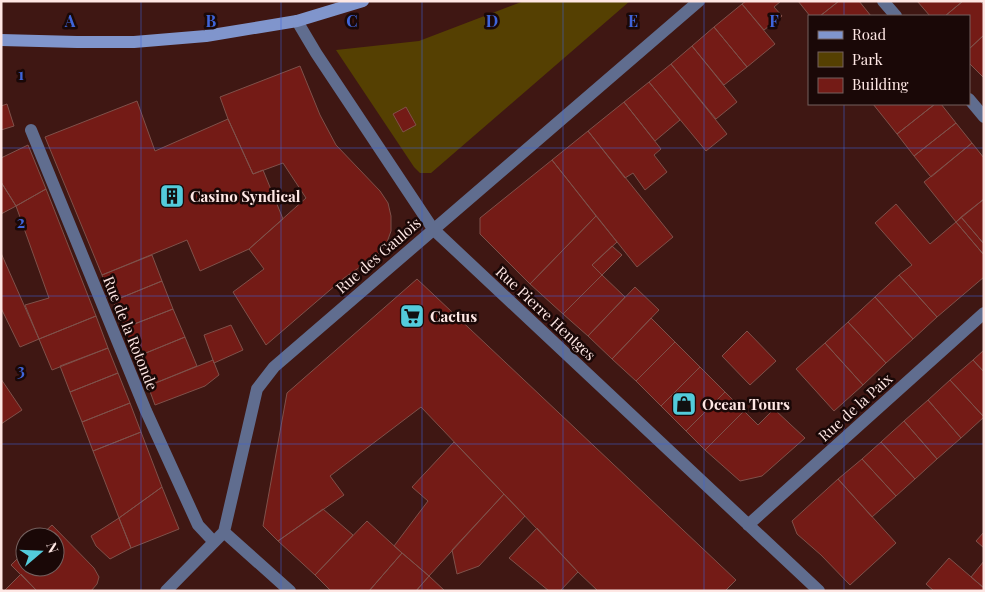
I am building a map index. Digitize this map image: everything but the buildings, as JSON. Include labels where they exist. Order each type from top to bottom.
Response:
[{"type":"main road","points":[[1,40],[134,42],[206,36],[297,21],[363,1]]},
{"type":"street","name":"Rue des Gaulois","points":[[224,532],[257,389],[274,366],[699,1]]},
{"type":"street","points":[[883,1],[895,15]]},
{"type":"street","name":"Rue Pierre Hentges","points":[[297,21],[316,53],[433,229],[819,591]]},
{"type":"street","points":[[970,100],[984,116]]},
{"type":"street","name":"Rue de la Rotonde","points":[[31,130],[146,411],[198,526],[214,542]]},
{"type":"street","name":"Rue de la Paix","points":[[748,525],[984,313]]},
{"type":"street","points":[[166,591],[224,532],[290,591]]},
{"type":"green space","points":[[524,1],[630,1],[431,173],[420,173],[414,167],[336,50],[419,41]]},
{"type":"place","name":"Casino Syndical","points":[[172,196]]},
{"type":"place","name":"Cactus","points":[[412,316]]},
{"type":"place","name":"Ocean Tours","points":[[684,404]]}]
